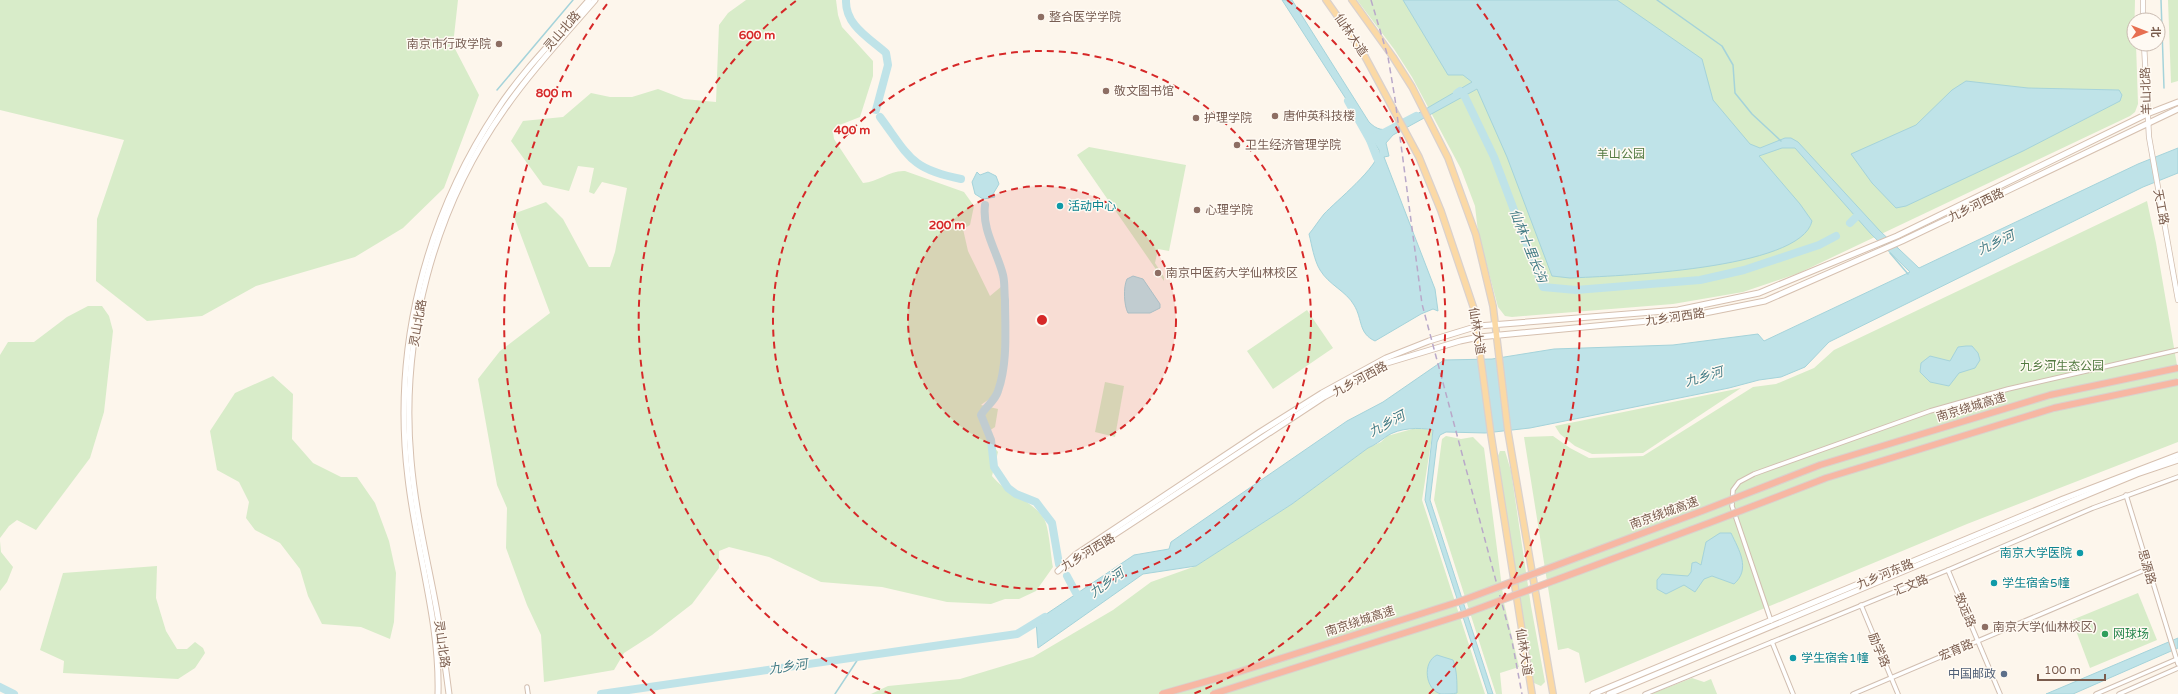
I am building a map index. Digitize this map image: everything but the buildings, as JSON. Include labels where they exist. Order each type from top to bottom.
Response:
[{"type":"highway","name":"南京绕城高速","points":[[1162,694],[1229,675],[1458,602],[1702,511],[1820,465],[2050,395],[2178,368]]},
{"type":"highway","name":"南京绕城高速","points":[[1213,694],[1464,614],[1826,478],[2054,408],[2178,382]]},
{"type":"main road","name":"灵山北路","points":[[438,694],[437,645],[411,503],[406,465],[404,388],[411,325],[421,279],[438,224],[456,182],[498,108],[522,77],[589,0]]},
{"type":"main road","name":"灵山北路","points":[[449,694],[444,647],[415,494],[411,460],[409,392],[411,361],[421,302],[442,229],[458,191],[482,144],[503,111],[532,73],[595,0]]},
{"type":"main road","name":"仙林大道","points":[[1326,0],[1362,51],[1419,157],[1441,211],[1461,267],[1478,326],[1491,435],[1532,694]]},
{"type":"main road","name":"仙林大道","points":[[1352,0],[1393,57],[1421,105],[1448,158],[1466,206],[1485,271],[1495,324],[1508,432],[1553,694]]},
{"type":"main road","name":"九乡河西路","points":[[2178,102],[2147,114],[1897,236],[1759,293],[1678,310],[1478,326],[1429,341],[1386,358],[1322,393],[1075,554],[1058,571],[1134,523],[1324,397],[1387,363],[1460,340],[1496,335],[1680,318],[1765,301],[1902,241],[2178,109]]},
{"type":"main road","name":"九乡河东路","points":[[1593,694],[2085,490],[2178,455]]},
{"type":"main road","name":"九乡河东路","points":[[1609,694],[2137,474],[2178,460]]},
{"type":"street","points":[[2143,0],[2143,12]]},
{"type":"street","name":"羊山北路","points":[[2144,52],[2147,123],[2149,137]]},
{"type":"street","name":"天工路","points":[[2149,137],[2178,300]]},
{"type":"street","points":[[1865,250],[1869,256]]},
{"type":"street","points":[[1771,621],[1732,506],[1733,490],[1739,482],[1786,462],[1930,410],[2008,389],[2178,350]]},
{"type":"street","name":"汇文路","points":[[1645,694],[1948,570],[2126,495],[2178,477]]},
{"type":"street","name":"思源路","points":[[2126,495],[2169,639],[2178,664]]},
{"type":"street","name":"宏育路","points":[[1853,694],[2148,569]]},
{"type":"street","name":"致远路","points":[[1948,570],[2000,694]]},
{"type":"street","name":"励学路","points":[[1860,605],[1898,694]]},
{"type":"street","points":[[1772,642],[1793,694]]},
{"type":"street","points":[[2096,694],[2177,658]]},
{"type":"street","points":[[2119,694],[2178,668]]},
{"type":"street","points":[[527,687],[528,694]]},
{"type":"green space","points":[[0,0],[458,0],[453,45],[479,95],[444,188],[403,228],[355,257],[256,286],[202,316],[147,321],[96,281],[97,219],[124,140],[0,110]]},
{"type":"green space","points":[[746,0],[836,0],[838,15],[842,27],[873,61],[873,76],[860,117],[837,126],[833,132],[834,139],[863,183],[874,181],[894,172],[905,171],[964,192],[974,206],[970,225],[963,229],[968,251],[990,296],[1002,286],[1003,340],[999,380],[993,395],[981,405],[998,409],[995,427],[989,431],[994,447],[998,452],[992,476],[1004,488],[1033,507],[1044,519],[1049,535],[1053,567],[1036,591],[1019,599],[1005,599],[991,604],[947,602],[882,587],[821,582],[769,557],[729,547],[719,551],[719,568],[692,604],[652,635],[624,653],[614,670],[544,682],[541,635],[527,605],[506,548],[507,508],[497,485],[478,379],[500,351],[550,313],[513,214],[546,202],[563,219],[589,267],[610,267],[615,252],[627,188],[602,182],[594,194],[589,192],[594,168],[578,166],[569,191],[543,185],[511,141],[523,121],[563,117],[591,93],[610,97],[632,97],[658,89],[684,99],[716,102],[719,25],[728,13]]},
{"type":"green space","name":"羊山公园","points":[[1357,0],[2135,0],[2135,12],[2126,12],[2126,52],[2136,52],[2138,104],[2135,112],[2130,116],[1799,273],[1743,292],[1673,304],[1512,317],[1505,316],[1498,307],[1478,232],[1475,206],[1461,169],[1412,77],[1394,49]]},
{"type":"green space","points":[[2168,0],[2178,0],[2178,81],[2171,83]]},
{"type":"green space","points":[[1089,147],[1186,165],[1169,251],[1158,249],[1155,263],[1164,277],[1164,281],[1077,155]]},
{"type":"green space","name":"九乡河生态公园","points":[[2147,201],[2156,243],[2178,371],[2178,442],[1967,524],[1585,683],[1579,653],[1568,648],[1558,650],[1524,437],[1553,436],[1570,448],[1589,458],[1643,456],[1753,387],[1776,384],[1814,368],[1834,350]]},
{"type":"green space","points":[[88,306],[102,306],[109,316],[113,331],[104,412],[90,458],[36,530],[17,520],[9,526],[0,538],[0,355],[8,342],[34,342],[67,317]]},
{"type":"green space","points":[[1307,310],[1333,348],[1273,389],[1247,351]]},
{"type":"green space","points":[[273,376],[293,394],[292,439],[313,463],[341,477],[357,477],[375,503],[389,541],[396,573],[394,622],[390,639],[361,627],[322,624],[308,596],[300,569],[280,543],[255,530],[246,518],[249,502],[239,482],[217,470],[210,431],[235,393]]},
{"type":"green space","points":[[1105,382],[1124,386],[1115,437],[1095,432]]},
{"type":"green space","points":[[1741,388],[1643,453],[1592,454],[1575,446],[1560,434],[1555,426]]},
{"type":"green space","points":[[1416,428],[1433,430],[1422,500],[1485,694],[871,694],[888,686],[960,679],[1033,657],[1113,610],[1151,582],[1196,566],[1292,504],[1368,448],[1381,442],[1387,436]]},
{"type":"green space","points":[[1446,436],[1461,439],[1473,437],[1484,448],[1504,603],[1519,667],[1500,673],[1502,694],[1496,694],[1434,500],[1442,439]]},
{"type":"green space","points":[[1500,451],[1505,451],[1511,471],[1531,606],[1545,682],[1541,686],[1534,683],[1520,609],[1498,456]]},
{"type":"green space","points":[[0,541],[1,552],[13,567],[7,582],[0,591]]},
{"type":"green space","points":[[157,566],[156,598],[166,631],[177,649],[187,649],[195,642],[203,648],[205,653],[195,668],[178,679],[63,673],[64,661],[40,650],[63,573]]},
{"type":"green space","name":"网球场","points":[[2138,593],[2157,640],[2090,668],[2072,620]]},
{"type":"green space","points":[[1692,678],[1704,682],[1711,679],[1717,694],[1651,694]]},
{"type":"water","points":[[1282,0],[1292,0],[1369,122],[1375,127],[1383,130],[1393,128],[1472,82],[1463,75],[1448,75],[1403,0],[1617,0],[1702,59],[1713,100],[1750,144],[1760,148],[1785,138],[1791,138],[1798,142],[1880,231],[1919,268],[2138,164],[2178,148],[2178,173],[2143,187],[1829,342],[1805,367],[1781,377],[1759,380],[1729,388],[1530,428],[1485,433],[1446,432],[1440,435],[1437,442],[1430,500],[1493,694],[1488,694],[1425,500],[1433,430],[1427,429],[1415,428],[1392,433],[1368,448],[1292,504],[1196,566],[1143,574],[1038,648],[1036,621],[1134,555],[1169,549],[1171,542],[1347,421],[1383,402],[1444,360],[1492,359],[1554,349],[1673,345],[1758,334],[1764,341],[1910,272],[1871,234],[1795,148],[1782,148],[1759,156],[1800,204],[1812,221],[1800,237],[1776,250],[1742,260],[1703,267],[1624,275],[1570,278],[1552,276],[1507,157],[1477,89],[1393,135],[1386,143],[1389,156],[1384,157],[1435,289],[1438,311],[1433,309],[1421,314],[1375,341],[1363,330],[1357,311],[1351,300],[1328,280],[1320,270],[1309,234],[1324,214],[1365,174],[1377,157],[1379,150]]},
{"type":"water","points":[[1966,81],[2028,88],[2119,90],[2122,95],[2120,101],[2023,151],[1906,206],[1896,208],[1872,183],[1851,154],[1916,125],[1952,90]]},
{"type":"water","points":[[977,172],[980,175],[988,172],[996,176],[999,184],[993,194],[995,197],[983,199],[975,194],[972,182]]},
{"type":"water","points":[[1133,276],[1143,279],[1160,304],[1160,308],[1150,313],[1128,313],[1125,301],[1125,287],[1127,279]]},
{"type":"water","points":[[1972,346],[1978,353],[1980,360],[1975,368],[1959,373],[1949,386],[1930,382],[1920,372],[1921,363],[1930,356],[1950,361],[1958,347]]},
{"type":"water","points":[[1720,533],[1731,533],[1742,559],[1742,572],[1734,584],[1712,576],[1704,579],[1695,592],[1684,585],[1666,594],[1657,589],[1657,580],[1662,574],[1688,576],[1691,572],[1692,563],[1696,562],[1701,565],[1706,542]]},
{"type":"water","points":[[2178,638],[2178,648],[2073,694],[2046,694]]},
{"type":"water","points":[[1437,655],[1453,660],[1457,680],[1457,693],[1441,694],[1432,687],[1429,682],[1427,669],[1429,663]]},
{"type":"waterway","points":[[497,90],[573,0]]},
{"type":"waterway","points":[[846,0],[849,17],[854,24],[886,53],[888,65],[876,110]]},
{"type":"waterway","points":[[1657,0],[1722,46],[1733,65],[1735,93],[1752,114],[1781,141]]},
{"type":"waterway","points":[[2161,0],[2164,88]]},
{"type":"waterway","name":"仙林十里长沟","points":[[1457,93],[1460,91],[1465,97],[1494,157],[1543,287],[1576,290],[1700,280],[1744,270],[1819,245],[1836,236]]},
{"type":"waterway","name":"仙林十里长沟","points":[[1348,101],[1370,140],[1377,158]]},
{"type":"waterway","name":"仙林十里长沟","points":[[1370,140],[1416,116]]},
{"type":"waterway","points":[[880,117],[912,159],[931,171],[961,179]]},
{"type":"waterway","points":[[985,205],[988,232],[1004,278],[1005,358],[998,391],[995,398],[981,415],[991,440],[994,467],[1008,488],[1016,494],[1036,502],[1052,523],[1059,564]]},
{"type":"waterway","points":[[1850,223],[1858,215]]},
{"type":"waterway","points":[[1890,253],[1908,274]]},
{"type":"waterway","points":[[1067,576],[1076,593],[1084,599]]},
{"type":"waterway","name":"九乡河","points":[[601,694],[1017,634],[1045,617]]},
{"type":"waterway","points":[[835,694],[860,656]]},
{"type":"waterway","name":"九乡河","points":[[0,687],[14,694]]},
{"type":"railway","points":[[1371,0],[1388,57],[1395,99],[1422,304],[1512,641],[1522,694]]},
{"type":"place","name":"整合医学学院","points":[[1041,17]]},
{"type":"place","name":"南京市行政学院","points":[[499,44]]},
{"type":"place","name":"敬文图书馆","points":[[1106,91]]},
{"type":"place","name":"唐仲英科技楼","points":[[1275,116]]},
{"type":"place","name":"护理学院","points":[[1196,118]]},
{"type":"place","name":"卫生经济管理学院","points":[[1237,145]]},
{"type":"place","name":"活动中心","points":[[1060,206]]},
{"type":"place","name":"心理学院","points":[[1197,210]]},
{"type":"place","name":"南京中医药大学仙林校区","points":[[1158,273]]},
{"type":"place","name":"南京大学医院","points":[[2080,553]]},
{"type":"place","name":"学生宿舍5幢","points":[[1994,583]]},
{"type":"place","name":"南京大学(仙林校区)","points":[[1985,627]]},
{"type":"place","name":"网球场","points":[[2105,634]]},
{"type":"place","name":"学生宿舍1幢","points":[[1793,658]]},
{"type":"place","name":"中国邮政","points":[[2004,674]]}]
